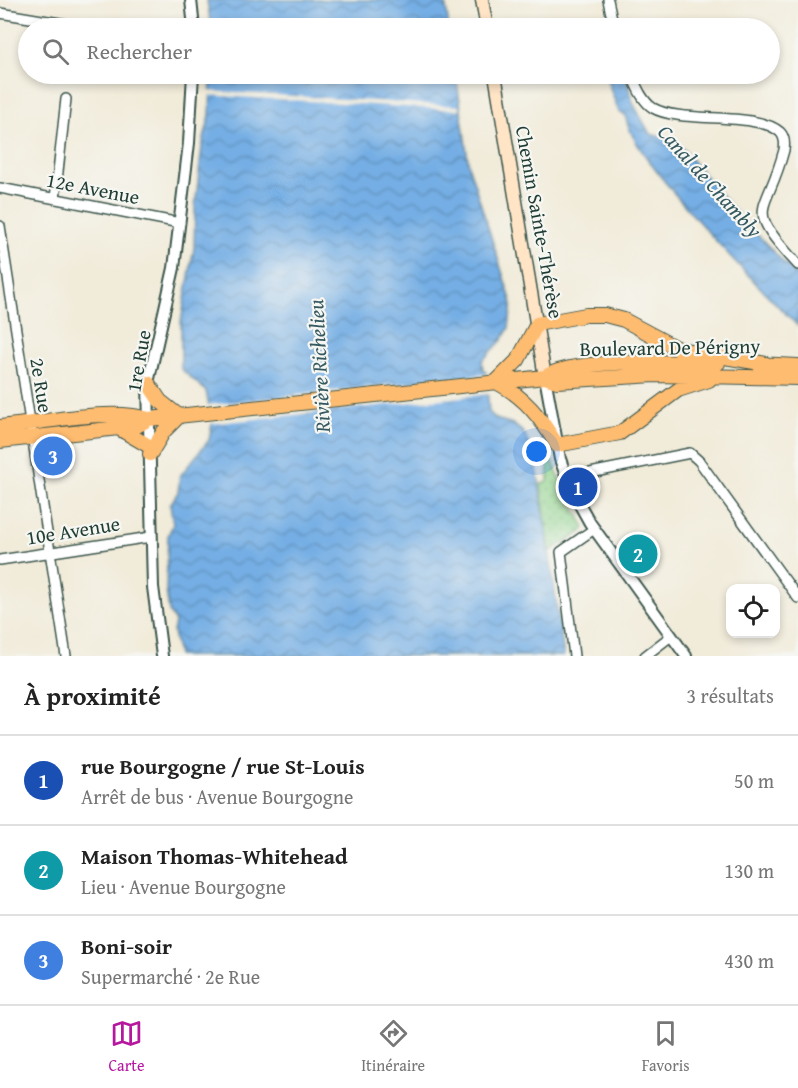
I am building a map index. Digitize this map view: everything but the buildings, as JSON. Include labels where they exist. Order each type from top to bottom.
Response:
[{"type":"main road","points":[[482,0],[485,18]]},
{"type":"main road","name":"Chemin Sainte-Thérèse","points":[[497,84],[545,377]]},
{"type":"main road","points":[[739,376],[682,387],[616,435],[557,445],[531,407],[517,394],[496,382],[518,360],[537,324],[586,315],[605,315],[624,320],[678,349],[766,364]]},
{"type":"main road","name":"Boulevard De Périgny","points":[[545,377],[555,370],[614,364],[798,366]]},
{"type":"main road","name":"Boulevard De Périgny","points":[[149,419],[545,377],[557,381],[644,375],[798,378]]},
{"type":"main road","points":[[118,428],[150,450],[179,416],[162,404],[148,383]]},
{"type":"main road","points":[[0,441],[31,431],[128,414],[149,419]]},
{"type":"main road","points":[[0,427],[31,431],[118,428],[137,426],[149,419]]},
{"type":"street","points":[[191,0],[193,18]]},
{"type":"street","points":[[608,0],[612,18]]},
{"type":"street","points":[[0,13],[30,18]]},
{"type":"street","name":"1re Rue","points":[[162,656],[154,601],[148,383],[170,291],[191,127],[193,84]]},
{"type":"street","points":[[636,84],[642,96],[656,109],[670,113],[741,121],[768,127],[781,133],[785,141],[784,150],[763,205],[762,217],[768,231],[798,265]]},
{"type":"street","points":[[56,199],[66,99]]},
{"type":"street","name":"12e Avenue","points":[[0,188],[180,223]]},
{"type":"street","name":"2e Rue","points":[[0,226],[66,656]]},
{"type":"street","points":[[545,377],[557,445],[566,478],[594,529],[686,656]]},
{"type":"street","points":[[566,478],[690,453],[696,458],[798,598]]},
{"type":"street","points":[[574,656],[561,552],[594,529]]},
{"type":"street","name":"10e Avenue","points":[[0,560],[151,537]]},
{"type":"street","points":[[645,656],[671,636]]},
{"type":"green space","points":[[553,462],[563,488],[585,527],[582,532],[550,551],[541,484],[548,482],[548,464]]},
{"type":"water","points":[[207,0],[445,0],[448,18],[210,18]]},
{"type":"water","name":"Rivière Richelieu","points":[[211,84],[457,84],[469,167],[512,303],[509,328],[502,340],[482,361],[483,370],[486,371],[489,412],[496,419],[513,424],[524,433],[536,461],[564,656],[178,656],[173,632],[175,622],[169,612],[166,590],[168,536],[173,524],[170,505],[178,492],[180,476],[209,440],[212,424],[206,391],[181,369],[181,322],[194,248],[195,207],[202,147],[210,115]]},
{"type":"water","points":[[609,84],[628,84],[633,103],[650,134],[676,141],[732,208],[798,277],[798,326],[671,190],[632,133],[626,115],[619,112]]},
{"type":"pier","points":[[207,91],[459,106],[459,110],[207,95]]},
{"type":"pier","points":[[489,374],[491,397],[489,394],[209,424],[207,405]]},
{"type":"place","name":"Boni-soir","points":[[53,456]]},
{"type":"place","name":"rue Bourgogne / rue St-Louis","points":[[578,487]]},
{"type":"place","name":"Maison Thomas-Whitehead","points":[[638,554]]},
{"type":"water label","name":"Canal de Chambly","points":[[710,181]]}]
